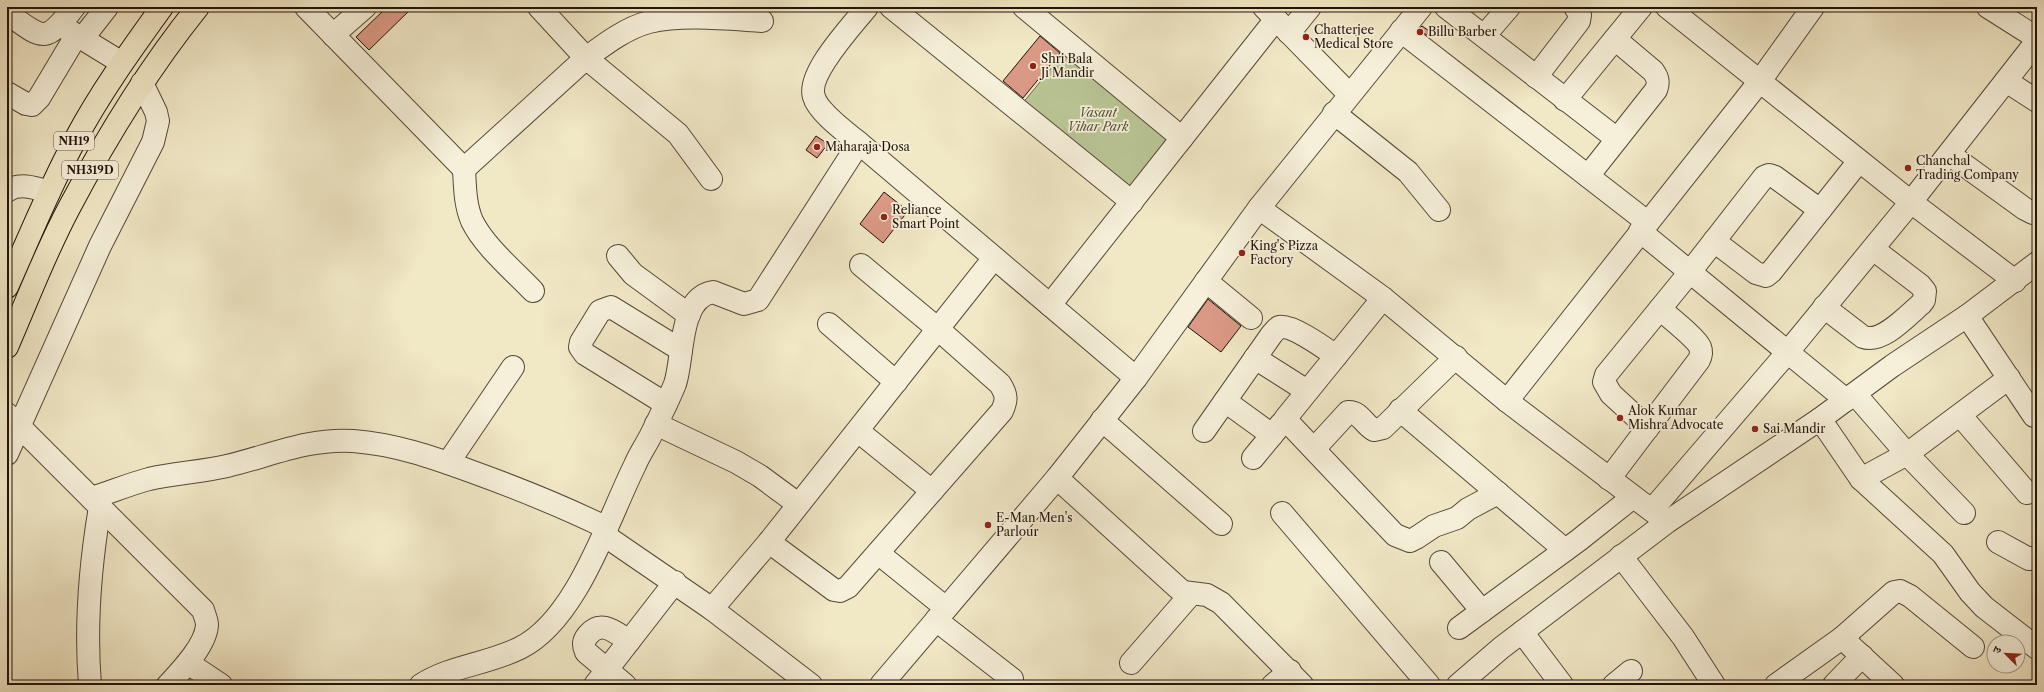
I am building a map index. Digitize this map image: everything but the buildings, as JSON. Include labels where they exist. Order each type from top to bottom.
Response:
[{"type":"highway","name":"NH19","points":[[7,287],[26,189],[76,138],[116,59],[162,7]]},
{"type":"highway","name":"NH319D","points":[[7,347],[68,209],[142,83],[198,7]]},
{"type":"street","points":[[74,7],[77,36]]},
{"type":"street","points":[[7,93],[26,104],[32,104],[39,98],[77,36],[107,7]]},
{"type":"street","points":[[306,7],[464,169],[466,198],[475,226],[481,236],[533,291]]},
{"type":"street","points":[[333,35],[365,7]]},
{"type":"street","points":[[538,7],[586,58],[678,134],[711,179]]},
{"type":"street","points":[[867,7],[819,69],[813,83],[814,98],[823,111],[1136,378]]},
{"type":"street","points":[[891,7],[1132,202]]},
{"type":"street","points":[[1024,7],[1182,138]]},
{"type":"street","points":[[1050,305],[1276,20],[1310,7]]},
{"type":"street","points":[[881,685],[1057,478],[1136,378],[1259,208],[1349,94],[1422,7]]},
{"type":"street","points":[[1446,7],[1617,139]]},
{"type":"street","points":[[1484,36],[1509,7]]},
{"type":"street","points":[[1536,77],[1579,21],[1580,15],[1574,7]]},
{"type":"street","points":[[1565,100],[1641,7]]},
{"type":"street","points":[[1667,7],[1911,202],[2015,281]]},
{"type":"street","points":[[1507,401],[1760,81],[1812,7]]},
{"type":"street","points":[[1458,685],[1522,632],[1621,556],[1659,516],[1787,353],[1949,154],[2037,40],[1988,7]]},
{"type":"street","points":[[7,13],[30,30],[39,33],[77,36],[116,59]]},
{"type":"street","points":[[464,169],[586,58],[619,35],[650,22],[677,19],[723,18],[762,21]]},
{"type":"street","points":[[1276,20],[1349,94]]},
{"type":"street","points":[[1402,31],[1588,176],[1644,226],[1690,272],[1787,353],[1850,397],[1964,513]]},
{"type":"street","points":[[1588,176],[1656,90],[1658,84],[1653,71],[1615,39]]},
{"type":"street","points":[[2006,81],[2037,101]]},
{"type":"street","points":[[7,454],[13,420],[153,142],[158,121],[156,112],[142,83]]},
{"type":"street","points":[[1334,113],[1408,172],[1439,210]]},
{"type":"street","points":[[421,685],[445,673],[520,648],[538,636],[551,624],[571,596],[605,531],[635,464],[676,382],[689,315],[700,296],[713,292],[744,304],[758,300],[859,143]]},
{"type":"street","points":[[1949,154],[2025,209],[2034,213],[2037,212]]},
{"type":"street","points":[[1714,241],[1756,273],[1766,276],[1771,272],[1859,161]]},
{"type":"street","points":[[1648,428],[1611,394],[1604,382],[1606,375],[1690,272],[1764,177],[1769,175],[1775,177],[1820,210]]},
{"type":"street","points":[[1259,208],[1383,298],[1456,357],[1507,401],[1659,516]]},
{"type":"street","points":[[1824,307],[1863,337],[1869,339],[1879,337],[1921,304],[1924,300],[1925,291],[1920,285],[1873,249]]},
{"type":"street","points":[[618,256],[633,274],[689,315]]},
{"type":"street","points":[[712,608],[769,542],[994,258]]},
{"type":"street","points":[[1659,516],[1820,419],[1892,366],[1968,316],[2037,264]]},
{"type":"street","points":[[769,542],[834,590],[840,591],[854,581],[1002,411],[1006,402],[1006,394],[1000,384],[938,329],[861,265]]},
{"type":"street","points":[[1206,281],[1251,318]]},
{"type":"street","points":[[1253,458],[1383,298]]},
{"type":"street","points":[[666,404],[585,354],[580,347],[581,342],[600,311],[611,307],[681,350]]},
{"type":"street","points":[[1610,479],[1699,360],[1701,354],[1700,347],[1694,340],[1660,309]]},
{"type":"street","points":[[1968,316],[2034,416]]},
{"type":"street","points":[[829,324],[896,382]]},
{"type":"street","points":[[1204,431],[1272,334],[1279,327],[1286,327],[1294,330],[1336,356]]},
{"type":"street","points":[[1315,448],[1348,412],[1358,415],[1370,428],[1377,430],[1383,428],[1456,357]]},
{"type":"street","points":[[1255,358],[1307,391]]},
{"type":"street","points":[[448,463],[513,367]]},
{"type":"street","points":[[1861,479],[1907,454],[2009,378]]},
{"type":"street","points":[[1225,401],[1279,427],[1315,448],[1395,534],[1404,540],[1410,541],[1434,526],[1457,518],[1468,509],[1498,493]]},
{"type":"street","points":[[1400,410],[1565,550]]},
{"type":"street","points":[[1960,415],[2027,493]]},
{"type":"street","points":[[1820,419],[1861,479],[1943,554],[1970,592],[1984,607],[2037,648]]},
{"type":"street","points":[[13,420],[203,610],[207,625],[203,639],[188,663],[168,685]]},
{"type":"street","points":[[1102,420],[1221,524]]},
{"type":"street","points":[[656,424],[736,462],[760,476],[798,504]]},
{"type":"street","points":[[858,431],[932,491]]},
{"type":"street","points":[[96,503],[150,479],[208,471],[271,452],[316,443],[352,441],[387,445],[448,463],[566,508],[605,531],[712,608],[811,685]]},
{"type":"street","points":[[1057,478],[1177,587],[1191,594],[1207,595],[1221,602],[1288,680]]},
{"type":"street","points":[[1459,628],[1565,550],[1633,497]]},
{"type":"street","points":[[90,685],[87,655],[88,594],[94,545],[96,503]]},
{"type":"street","points":[[1282,513],[1429,685]]},
{"type":"street","points":[[1998,542],[2030,559],[2037,557]]},
{"type":"street","points":[[878,553],[941,614],[1012,678]]},
{"type":"street","points":[[1621,556],[1683,637],[1714,685]]},
{"type":"street","points":[[1441,562],[1482,611]]},
{"type":"street","points":[[601,678],[675,582]]},
{"type":"street","points":[[1776,685],[1842,638],[1894,592],[1900,591],[1910,596],[1972,647]]},
{"type":"street","points":[[1131,663],[1191,594]]},
{"type":"street","points":[[625,685],[601,678],[583,646],[585,639],[592,629],[598,626],[613,630],[629,641]]},
{"type":"street","points":[[1522,632],[1562,685]]},
{"type":"street","points":[[1842,638],[1893,685]]},
{"type":"street","points":[[1834,685],[1862,656]]},
{"type":"street","points":[[188,663],[221,685]]},
{"type":"street","points":[[1614,685],[1631,671]]},
{"type":"green space","name":"Vasant Vihar Park","points":[[1067,49],[1174,137],[1129,192],[1022,104]]},
{"type":"place","name":"Billu Barber","points":[[1420,32]]},
{"type":"place","name":"Chatterjee Medical Store","points":[[1306,37]]},
{"type":"place","name":"Shri Bala Ji Mandir","points":[[1033,66]]},
{"type":"place","name":"Maharaja Dosa","points":[[817,147]]},
{"type":"place","name":"Chanchal Trading Company","points":[[1908,168]]},
{"type":"place","name":"Reliance Smart Point","points":[[884,217]]},
{"type":"place","name":"King's Pizza Factory","points":[[1242,253]]},
{"type":"place","name":"Alok Kumar Mishra Advocate","points":[[1620,418]]},
{"type":"place","name":"Sai Mandir","points":[[1755,429]]},
{"type":"place","name":"E-Man Men's Parlour","points":[[988,525]]}]
